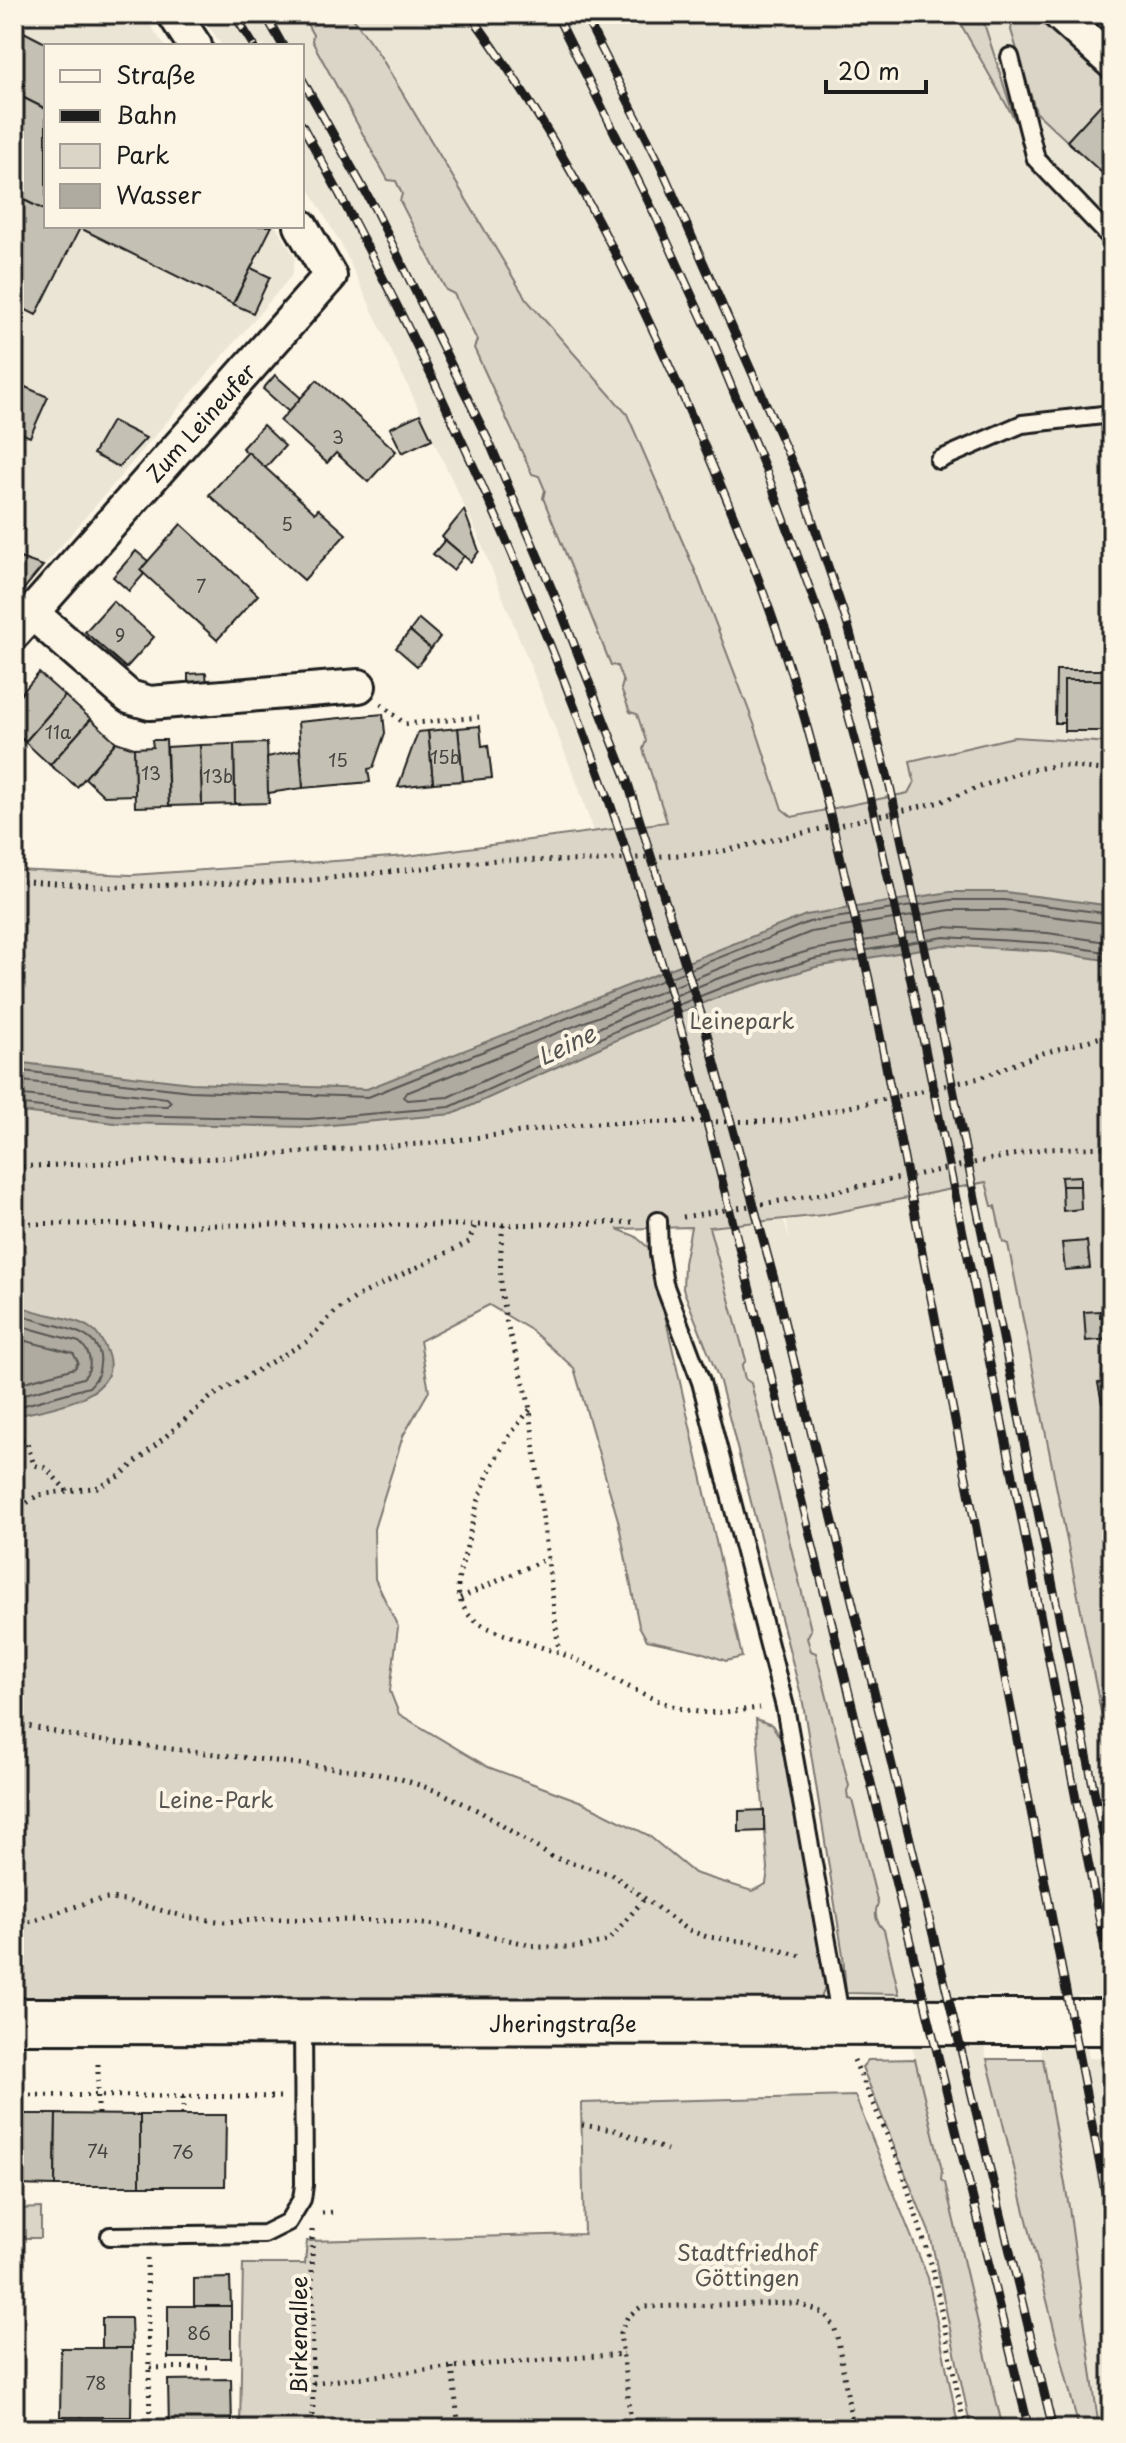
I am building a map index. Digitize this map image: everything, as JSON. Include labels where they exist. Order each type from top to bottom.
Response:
[{"type":"main road","name":"Jheringstraße","points":[[14,2021],[303,2021],[845,2035],[1112,2022]]},
{"type":"street","points":[[174,14],[194,44]]},
{"type":"street","points":[[1059,14],[1112,62]]},
{"type":"street","name":"Zum Leineufer","points":[[302,228],[330,276],[23,623],[129,697],[150,703],[359,686]]},
{"type":"lane","points":[[1010,57],[1036,159],[1112,239]]},
{"type":"lane","points":[[939,460],[1022,424],[1112,414]]},
{"type":"lane","points":[[658,1221],[664,1284],[701,1382],[785,1707],[828,1956],[845,2035]]},
{"type":"lane","points":[[110,2236],[264,2234],[288,2222],[302,2199],[304,2185],[303,2021]]},
{"type":"path","points":[[359,686],[405,724],[479,717]]},
{"type":"path","points":[[14,880],[108,887],[288,882],[497,860],[597,861],[719,852],[940,802],[1020,772],[1058,765],[1112,771]]},
{"type":"path","points":[[14,1167],[220,1158],[434,1143],[592,1123],[786,1121],[980,1078],[1040,1054],[1112,1034]]},
{"type":"path","points":[[14,1223],[503,1225],[658,1221],[822,1194],[1042,1149],[1112,1147]]},
{"type":"path","points":[[14,1512],[38,1495],[99,1487],[120,1476],[211,1397],[306,1342],[335,1312],[358,1296],[469,1242],[475,1225]]},
{"type":"path","points":[[503,1225],[500,1274],[503,1302],[530,1410],[559,1651]]},
{"type":"path","points":[[530,1410],[508,1435],[487,1472],[476,1505],[457,1581],[460,1598],[470,1617],[488,1627],[559,1651],[675,1707],[700,1712],[785,1707]]},
{"type":"path","points":[[14,1439],[26,1440],[34,1465],[46,1468],[67,1491]]},
{"type":"path","points":[[460,1598],[548,1558]]},
{"type":"path","points":[[14,1723],[87,1739],[398,1778],[440,1792],[479,1811],[552,1857],[613,1875],[686,1929],[707,1937],[749,1942],[802,1957],[828,1956]]},
{"type":"path","points":[[14,1927],[92,1901],[108,1899],[186,1917],[225,1922],[395,1921],[446,1926],[540,1947],[578,1947],[608,1941],[645,1898]]},
{"type":"path","points":[[845,2035],[900,2164],[933,2270],[965,2429]]},
{"type":"path","points":[[98,2062],[98,2114]]},
{"type":"path","points":[[14,2095],[258,2096]]},
{"type":"path","points":[[183,2096],[183,2115]]},
{"type":"path","points":[[582,2125],[614,2130],[667,2150]]},
{"type":"path","points":[[135,2236],[149,2260],[150,2429]]},
{"type":"path","name":"Birkenallee","points":[[313,2241],[313,2429]]},
{"type":"path","points":[[632,2429],[620,2333],[628,2316],[641,2307],[797,2303],[825,2314],[834,2326],[853,2429]]},
{"type":"path","points":[[313,2383],[452,2367],[624,2354]]},
{"type":"path","points":[[150,2368],[211,2367]]},
{"type":"path","points":[[452,2367],[459,2429]]},
{"type":"shaded area","points":[[14,14],[142,14],[164,44],[44,44],[44,228],[277,228],[295,257],[292,275],[14,601]]},
{"type":"shaded area","points":[[200,14],[1033,14],[1112,83],[1112,743],[1014,737],[910,761],[992,1206],[995,1205],[1003,1241],[1008,1244],[1112,1767],[1112,2429],[1003,2429],[945,2184],[941,2181],[942,2170],[884,1930],[878,1924],[875,1911],[878,1904],[852,1800],[848,1799],[849,1785],[816,1653],[811,1651],[807,1638],[811,1630],[751,1383],[745,1380],[742,1366],[746,1360],[646,995],[579,788],[478,535],[342,246],[304,180],[304,44],[221,44]],"holes":[[[716,974],[870,1171],[877,1203],[786,1220],[790,1242]],[[972,1995],[1031,1996],[1042,2059],[987,2059]],[[1078,1996],[1099,1996],[1110,2059],[1089,2058]]]},
{"type":"green space","points":[[295,14],[350,14],[379,54],[526,299],[627,414],[697,575],[756,729],[782,809],[792,817],[908,793],[914,782],[910,761],[1014,737],[1112,743],[1112,1767],[1008,1244],[1003,1242],[986,1182],[823,1215],[709,1227],[746,1360],[742,1366],[745,1379],[751,1383],[811,1630],[807,1638],[811,1651],[816,1653],[849,1786],[848,1799],[852,1800],[878,1904],[876,1918],[884,1930],[899,1994],[846,1993],[843,1955],[803,1703],[720,1382],[683,1289],[691,1227],[617,1229],[635,1236],[650,1249],[742,1657],[726,1661],[698,1651],[647,1640],[639,1626],[618,1520],[574,1368],[531,1330],[489,1305],[420,1341],[429,1391],[403,1436],[374,1529],[375,1579],[398,1627],[390,1691],[399,1714],[488,1767],[582,1802],[648,1835],[694,1873],[752,1891],[766,1884],[768,1869],[756,1719],[772,1725],[782,1741],[825,1986],[821,1999],[814,2005],[14,2001],[14,870],[132,875],[407,856],[667,822],[643,749],[646,741],[637,714],[630,712],[621,689],[623,682],[617,666],[611,665],[543,498],[545,490],[539,476],[532,474],[474,348],[477,340],[454,294],[446,290],[400,201],[402,194],[396,181],[388,180],[312,41],[313,35],[306,22],[298,20]]},
{"type":"green space","points":[[955,14],[981,14],[1015,120]]},
{"type":"green space","points":[[1020,14],[1033,14],[1112,83],[1112,111],[1102,103],[1067,141],[1036,112],[1011,30],[1013,20]]},
{"type":"green space","points":[[915,2059],[942,2170],[941,2180],[945,2183],[1003,2429],[971,2429],[930,2234],[862,2067],[868,2060]]},
{"type":"green space","points":[[987,2059],[1043,2059],[1069,2207],[1099,2429],[1079,2429]]},
{"type":"green space","name":"Stadtfriedhof Göttingen","points":[[855,2096],[928,2278],[959,2429],[240,2429],[243,2264],[305,2264],[307,2241],[584,2234],[581,2103]]},
{"type":"green space","points":[[41,2208],[41,2238],[14,2238],[14,2209]]},
{"type":"water","name":"Leine","points":[[950,892],[1005,892],[1112,906],[1112,961],[1046,951],[944,945],[816,967],[726,994],[453,1114],[309,1127],[115,1123],[14,1111],[14,1062],[191,1083],[367,1089],[806,915]]},
{"type":"water","points":[[14,1303],[33,1311],[73,1320],[93,1330],[107,1352],[110,1368],[105,1381],[79,1399],[14,1416]]},
{"type":"building","points":[[14,27],[47,44],[44,44],[44,108],[14,93]]},
{"type":"building","points":[[14,93],[44,108],[44,210],[14,195]]},
{"type":"building","points":[[1102,103],[1112,111],[1112,182],[1067,141]]},
{"type":"building","points":[[14,195],[44,210],[44,228],[80,228],[36,315],[14,304]]},
{"type":"building","points":[[80,228],[271,228],[233,304]]},
{"type":"building","points":[[251,268],[270,277],[253,313],[233,304]]},
{"type":"building","points":[[275,375],[301,398],[289,412],[263,389]]},
{"type":"building","points":[[317,380],[396,451],[368,482],[336,453],[327,463],[280,421]]},
{"type":"building","points":[[14,382],[48,397],[30,437],[14,430]]},
{"type":"building","points":[[420,414],[432,439],[402,453],[390,428]]},
{"type":"building","points":[[112,421],[146,438],[119,467],[93,454]]},
{"type":"building","points":[[263,425],[285,446],[265,468],[242,448]]},
{"type":"building","points":[[248,452],[315,513],[318,509],[346,534],[304,580],[209,495]]},
{"type":"building","points":[[464,510],[479,551],[471,562],[442,537]]},
{"type":"building","points":[[181,524],[258,595],[217,640],[140,570]]},
{"type":"building","points":[[445,540],[464,556],[453,570],[433,554]]},
{"type":"building","points":[[136,551],[148,561],[140,570],[144,574],[129,591],[113,577]]},
{"type":"building","points":[[14,556],[43,566],[14,601]]},
{"type":"building","points":[[113,601],[154,637],[126,668],[85,632]]},
{"type":"building","points":[[419,619],[440,637],[431,649],[410,631]]},
{"type":"building","points":[[410,631],[431,649],[417,666],[396,648]]},
{"type":"building","points":[[1056,670],[1112,670],[1112,680],[1064,680],[1064,723],[1055,723]]},
{"type":"building","points":[[39,673],[65,696],[25,742],[14,732],[14,702]]},
{"type":"building","points":[[206,673],[207,685],[188,686],[188,674]]},
{"type":"building","points":[[1064,680],[1112,680],[1112,731],[1064,731]]},
{"type":"building","points":[[65,696],[91,719],[50,765],[25,742]]},
{"type":"building","points":[[383,714],[385,733],[373,768],[368,769],[370,782],[303,788],[298,722]]},
{"type":"building","points":[[91,719],[116,742],[77,787],[50,765]]},
{"type":"building","points":[[480,726],[482,746],[488,745],[492,778],[463,781],[458,728]]},
{"type":"building","points":[[458,728],[463,781],[433,783],[428,731]]},
{"type":"building","points":[[428,731],[433,783],[398,787],[418,732]]},
{"type":"building","points":[[152,740],[166,740],[169,806],[135,807],[134,748],[153,747]]},
{"type":"building","points":[[116,742],[134,748],[135,795],[104,796],[85,778]]},
{"type":"building","points":[[267,743],[269,803],[235,804],[234,744]]},
{"type":"building","points":[[234,744],[235,804],[202,805],[200,745]]},
{"type":"building","points":[[200,745],[202,805],[169,806],[167,747]]},
{"type":"building","points":[[300,750],[303,788],[268,793],[267,757]]},
{"type":"building","points":[[1080,1176],[1080,1186],[1062,1186],[1061,1177]]},
{"type":"building","points":[[1062,1186],[1080,1186],[1081,1209],[1063,1211]]},
{"type":"building","points":[[1087,1241],[1090,1268],[1065,1270],[1062,1243]]},
{"type":"building","points":[[1100,1311],[1100,1317],[1110,1316],[1112,1339],[1086,1341],[1084,1312]]},
{"type":"building","points":[[1112,1381],[1112,1402],[1102,1403],[1098,1383]]},
{"type":"building","points":[[764,1810],[764,1831],[739,1832],[739,1811]]},
{"type":"building","points":[[14,2114],[56,2114],[55,2186],[14,2185]]},
{"type":"building","points":[[56,2114],[140,2115],[140,2186],[55,2186]]},
{"type":"building","points":[[140,2115],[226,2115],[225,2186],[140,2186]]},
{"type":"building","points":[[230,2278],[231,2306],[194,2306],[194,2279]]},
{"type":"building","points":[[168,2306],[231,2306],[231,2358],[168,2358]]},
{"type":"building","points":[[102,2318],[131,2318],[132,2348],[102,2348]]},
{"type":"building","points":[[61,2348],[132,2348],[131,2417],[60,2417]]},
{"type":"building","points":[[231,2379],[232,2429],[169,2429],[168,2380]]},
{"type":"railway","points":[[234,14],[253,44]]},
{"type":"railway","points":[[265,14],[282,44]]},
{"type":"railway","points":[[470,14],[505,64],[569,168],[654,332],[751,558],[803,714],[869,979],[1112,2227]]},
{"type":"railway","points":[[556,14],[657,219],[713,342],[767,473],[826,633],[869,791],[910,976],[1018,1500],[1112,1985]]},
{"type":"railway","points":[[584,14],[658,160],[797,474],[849,629],[890,786],[931,979],[1112,1880]]},
{"type":"railway","points":[[304,83],[375,209],[491,446],[559,606],[625,774],[703,1020],[774,1279],[1053,2429]]},
{"type":"railway","points":[[304,129],[426,365],[501,528],[569,694],[632,867],[686,1048],[735,1231],[1029,2429]]},
{"type":"park label","name":"Leinepark","points":[[742,1019]]},
{"type":"park label","name":"Leine-Park","points":[[216,1798]]}]
